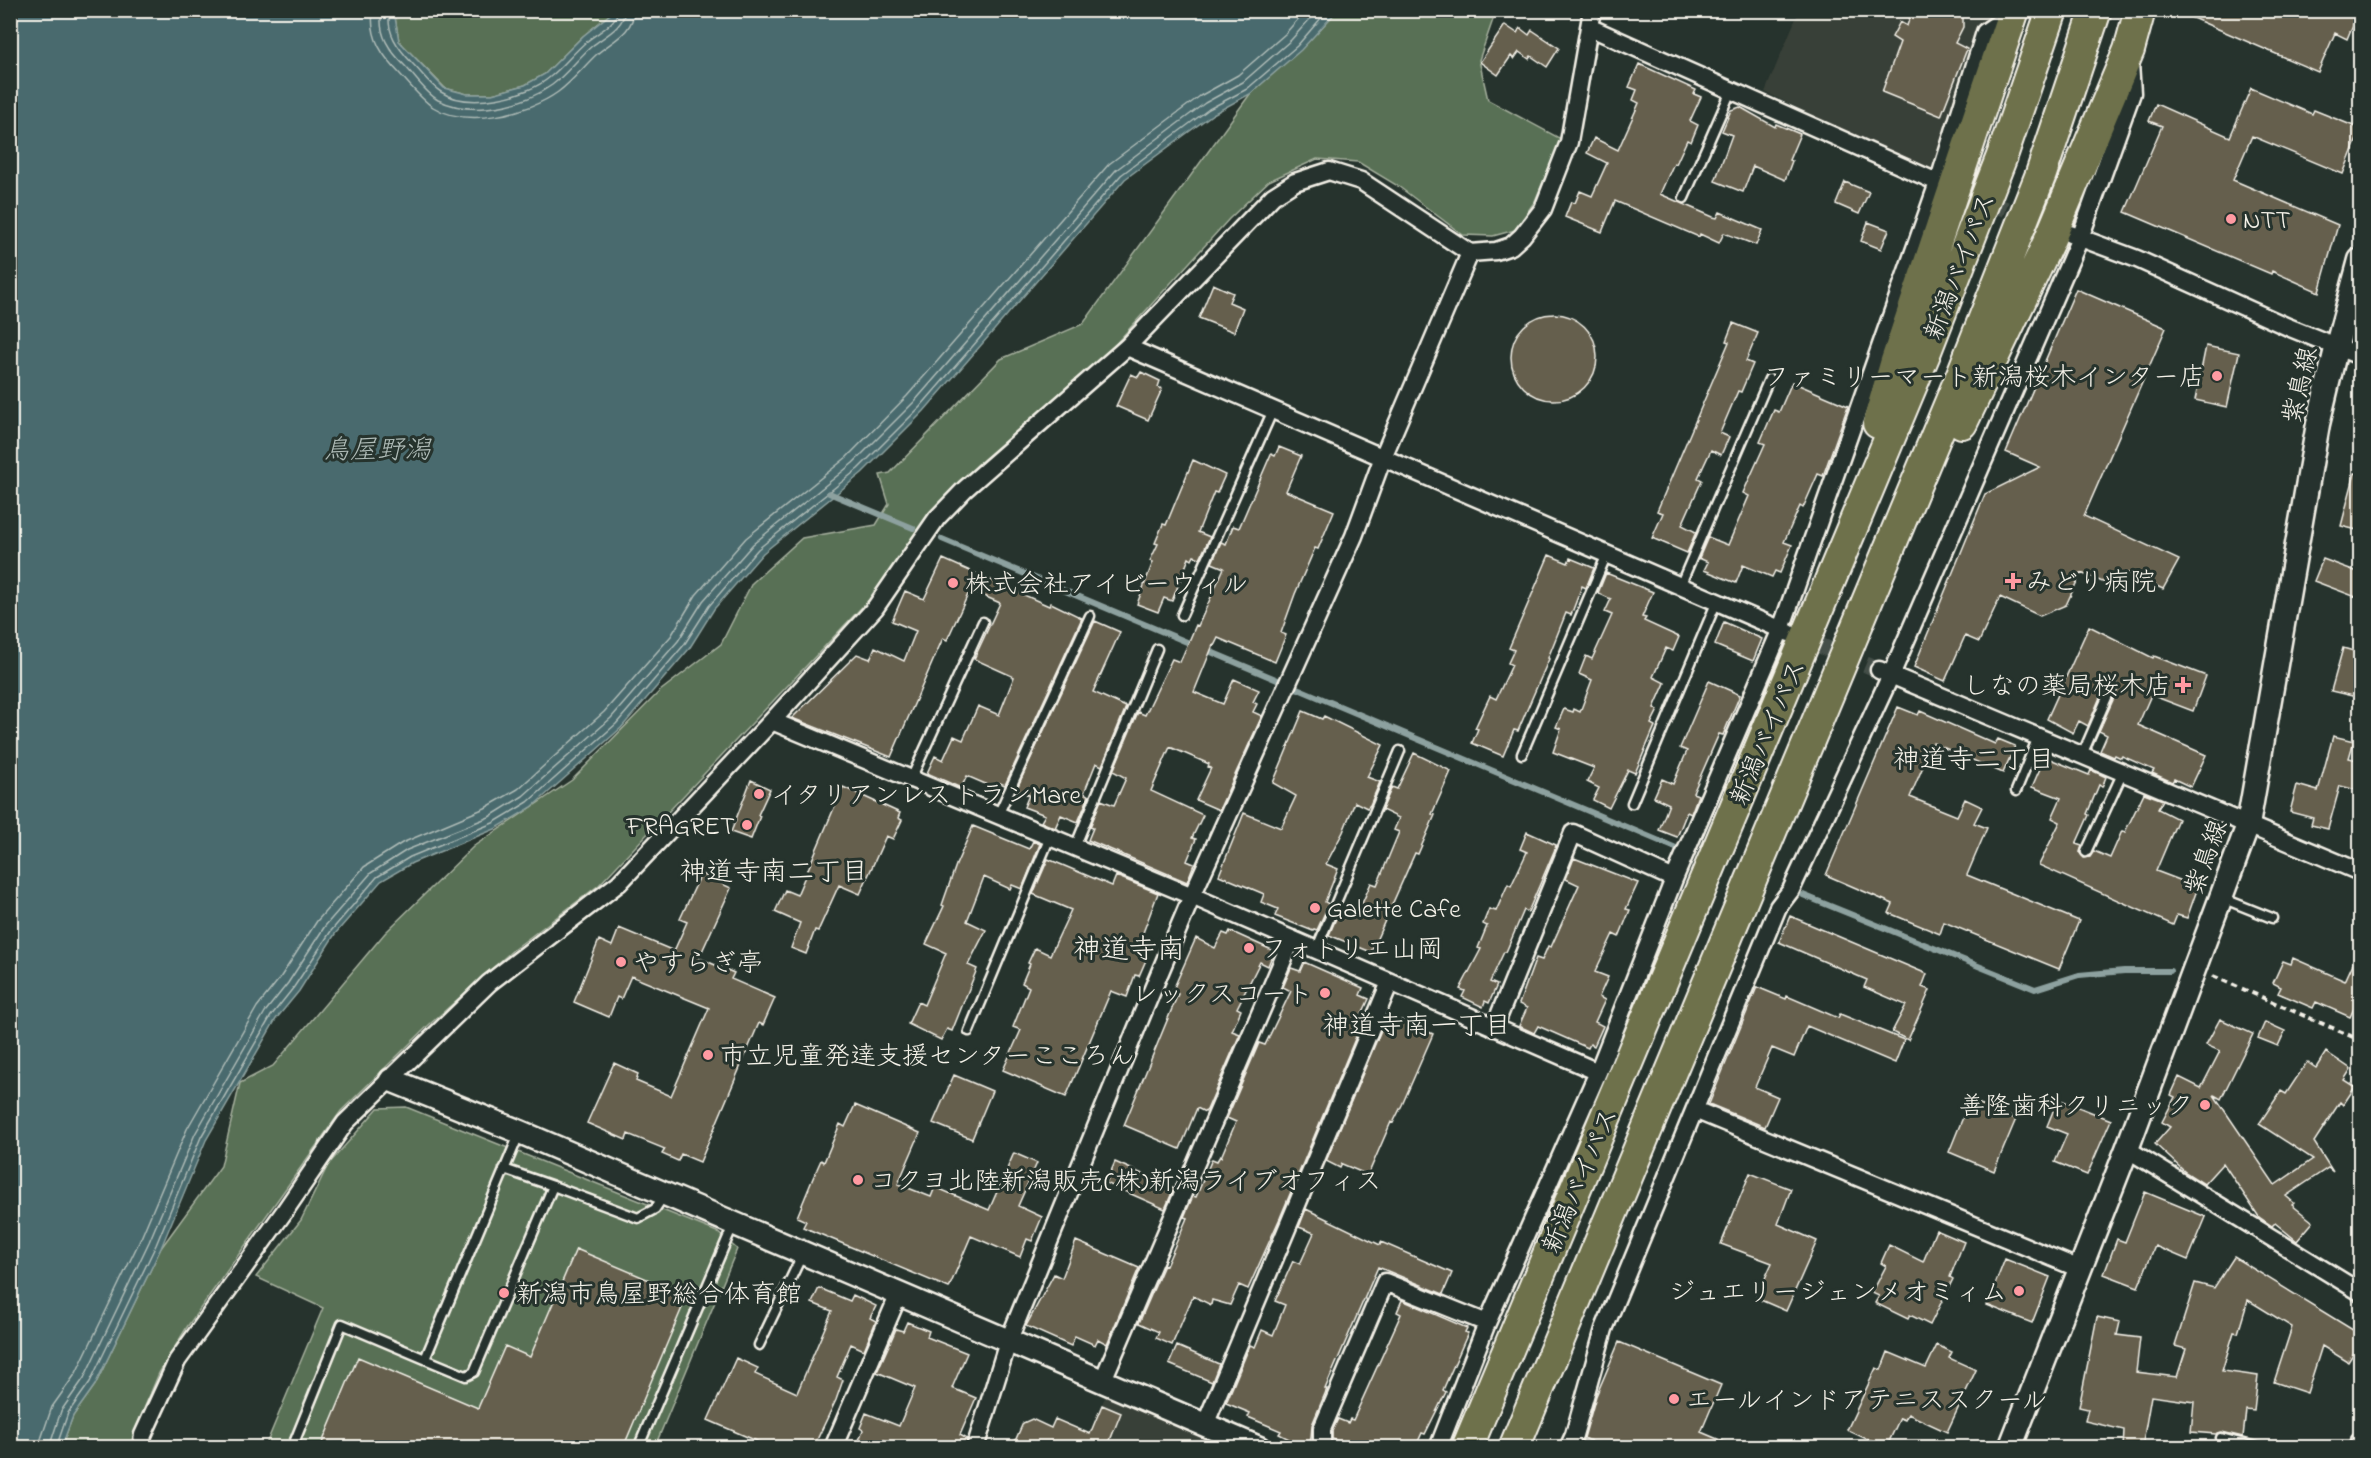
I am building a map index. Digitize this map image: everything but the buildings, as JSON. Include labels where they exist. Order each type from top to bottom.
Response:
[{"type":"highway","name":"新潟バイパス","points":[[1467,1448],[1924,356],[2002,156],[2052,10]]},
{"type":"highway","name":"新潟バイパス","points":[[1514,1448],[1962,374],[2041,174],[2096,10]]},
{"type":"highway","points":[[1798,768],[2049,241],[2129,50],[2140,10]]},
{"type":"highway","points":[[1837,564],[1896,361],[2014,11]]},
{"type":"street","points":[[1438,1448],[1487,1323],[1598,1072],[1674,879],[1787,632],[1942,185],[1985,32],[2014,11]]},
{"type":"street","points":[[141,1448],[144,1435],[177,1360],[345,1123],[489,982],[619,882],[772,721],[875,608],[937,518],[965,489],[1127,347],[1273,196],[1295,182],[1329,171],[1361,181],[1470,253],[1496,251],[1511,246],[1522,236],[1543,208],[1569,142],[1590,19],[1731,91],[1942,185]]},
{"type":"street","points":[[1568,1448],[1604,1329],[1778,908],[1791,890],[2073,236],[2132,93],[2129,50]]},
{"type":"street","points":[[2073,236],[2138,259],[2288,327],[2361,356]]},
{"type":"street","points":[[975,1448],[1008,1342],[1192,896],[1354,536],[1383,457],[1470,253]]},
{"type":"street","name":"紫鳥線","points":[[2010,1448],[2127,1149],[2248,825],[2318,424],[2361,260]]},
{"type":"street","points":[[1127,347],[1787,632]]},
{"type":"street","points":[[1885,673],[2361,872]]},
{"type":"street","points":[[772,721],[1192,896],[1598,1072]]},
{"type":"street","points":[[1494,1028],[1573,833],[1674,879]]},
{"type":"street","points":[[1102,1382],[1292,939]]},
{"type":"street","points":[[1205,1425],[1390,982]]},
{"type":"street","points":[[391,1080],[520,1132],[1259,1448]]},
{"type":"street","points":[[1695,1110],[2080,1269]]},
{"type":"street","points":[[2127,1149],[2361,1292]]},
{"type":"street","points":[[1322,1448],[1322,1430],[1385,1282],[1487,1323]]},
{"type":"street","points":[[833,1448],[899,1294]]},
{"type":"street","points":[[2359,1448],[2361,1441]]},
{"type":"lane","points":[[1684,198],[1731,91]]},
{"type":"lane","points":[[1680,586],[1769,379]]},
{"type":"lane","points":[[1182,615],[1274,410]]},
{"type":"lane","points":[[1522,754],[1607,554]]},
{"type":"lane","points":[[1632,803],[1717,601]]},
{"type":"lane","points":[[998,815],[1090,616]]},
{"type":"lane","points":[[911,779],[982,622]]},
{"type":"lane","points":[[1074,847],[1157,649]]},
{"type":"lane","points":[[2082,755],[2112,686]]},
{"type":"lane","points":[[2016,791],[2038,736]]},
{"type":"lane","points":[[1316,950],[1400,751]]},
{"type":"lane","points":[[2086,852],[2123,772]]},
{"type":"lane","points":[[969,1031],[1050,837]]},
{"type":"lane","points":[[2221,898],[2271,918]]},
{"type":"lane","points":[[425,1359],[520,1132]]},
{"type":"lane","points":[[504,1169],[638,1218],[655,1209],[666,1194]]},
{"type":"lane","points":[[292,1448],[342,1324],[466,1376],[474,1372],[553,1186]]},
{"type":"lane","points":[[638,1448],[734,1223]]},
{"type":"lane","points":[[759,1345],[803,1253]]},
{"type":"lane","points":[[2221,1438],[2260,1448]]},
{"type":"path","points":[[2212,975],[2361,1040]]},
{"type":"shaded area","points":[[1799,11],[1991,11],[1931,173],[1765,92]]},
{"type":"shaded area","points":[[1106,1395],[1230,1447],[1083,1448]]},
{"type":"green space","points":[[396,10],[614,11],[583,36],[545,74],[525,85],[492,94],[467,94],[445,88],[399,41]]},
{"type":"green space","points":[[1337,11],[1496,11],[1479,60],[1488,100],[1561,139],[1535,201],[1515,230],[1493,236],[1463,235],[1398,186],[1358,162],[1317,159],[1269,181],[1229,219],[1112,348],[977,465],[925,521],[878,590],[599,885],[513,950],[430,1024],[341,1111],[187,1327],[159,1373],[136,1428],[131,1447],[61,1448],[73,1416],[95,1385],[161,1248],[221,1166],[240,1083],[273,1066],[385,933],[474,846],[572,780],[660,691],[721,644],[752,583],[802,538],[876,525],[889,504],[880,475],[890,473],[1001,359],[1083,324],[1250,94],[1305,45]]},
{"type":"green space","name":"新潟市鳥屋野総合体育館","points":[[406,1107],[717,1232],[737,1249],[656,1444],[662,1447],[265,1447],[323,1308],[256,1277],[301,1220],[328,1165],[378,1108]]},
{"type":"water","name":"鳥屋野潟","points":[[10,11],[396,11],[399,41],[444,88],[467,94],[492,94],[525,85],[545,74],[583,36],[614,11],[1337,11],[1301,50],[1250,94],[1213,114],[1125,179],[924,411],[862,473],[763,553],[714,609],[689,649],[621,728],[532,807],[495,829],[412,863],[381,881],[335,934],[299,991],[276,1019],[206,1140],[161,1248],[95,1385],[73,1416],[61,1448],[10,1447]]},
{"type":"waterway","points":[[829,493],[913,528]]},
{"type":"waterway","points":[[942,539],[1194,645]]},
{"type":"waterway","points":[[1204,649],[1676,848]]},
{"type":"waterway","points":[[1803,895],[2035,989],[2079,975],[2124,971],[2170,971]]},
{"type":"tunnel","points":[[1946,186],[2031,219]]},
{"type":"tunnel","points":[[1799,637],[1879,670]]},
{"type":"place","name":"NTT","points":[[2231,219]]},
{"type":"place","name":"ファミリーマート新潟桜木インター店","points":[[2217,376]]},
{"type":"place","name":"みどり病院","points":[[2013,581]]},
{"type":"place","name":"株式会社アイビーウィル","points":[[953,583]]},
{"type":"place","name":"しなの薬局桜木店","points":[[2183,685]]},
{"type":"place","name":"イタリアンレストランMare","points":[[759,794]]},
{"type":"place","name":"FRAGRET","points":[[747,825]]},
{"type":"place","name":"Galette Cafe","points":[[1315,908]]},
{"type":"place","name":"フォトリエ山岡","points":[[1249,948]]},
{"type":"place","name":"やすらぎ亭","points":[[621,962]]},
{"type":"place","name":"レックスコート","points":[[1325,993]]},
{"type":"place","name":"市立児童発達支援センターこころん","points":[[708,1055]]},
{"type":"place","name":"善隆歯科クリニック","points":[[2205,1105]]},
{"type":"place","name":"コクヨ北陸新潟販売(株)新潟ライブオフィス","points":[[858,1180]]},
{"type":"place","name":"ジュエリージェンメオミィム","points":[[2019,1291]]},
{"type":"place","name":"新潟市鳥屋野総合体育館","points":[[504,1293]]},
{"type":"place","name":"エールインドアテニススクール","points":[[1674,1399]]},
{"type":"district","name":"神道寺二丁目","points":[[1974,759]]},
{"type":"district","name":"神道寺南二丁目","points":[[774,871]]},
{"type":"district","name":"神道寺南","points":[[1129,948]]},
{"type":"district","name":"神道寺南一丁目","points":[[1417,1025]]}]
